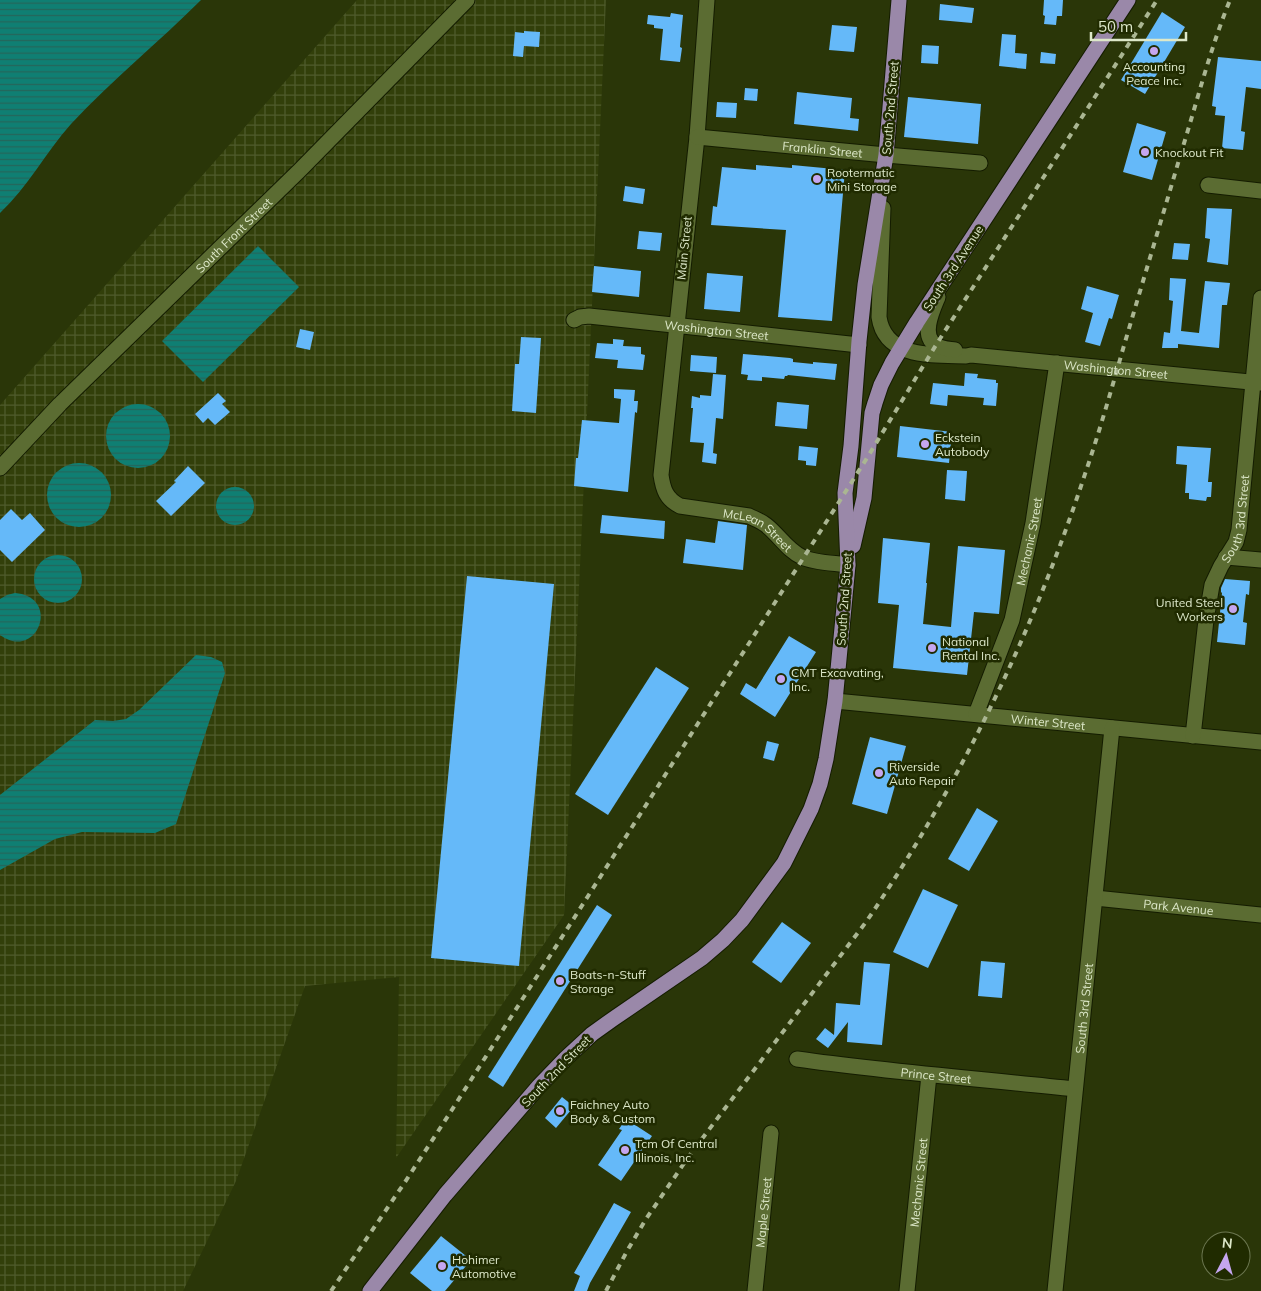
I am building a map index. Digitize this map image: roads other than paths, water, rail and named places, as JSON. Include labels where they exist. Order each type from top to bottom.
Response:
[{"type":"main road","name":"South 2nd Street","points":[[370,1291],[446,1194],[539,1086],[566,1058],[592,1034],[702,958],[742,920],[784,863],[811,809],[826,759],[835,702],[848,565],[845,493],[868,264],[884,173],[900,0]]},
{"type":"main road","name":"South 3rd Avenue","points":[[848,565],[864,498],[873,408],[885,375],[1128,0]]},
{"type":"street","name":"South Front Street","points":[[0,468],[60,404],[300,170],[467,0]]},
{"type":"street","name":"Main Street","points":[[666,495],[661,475],[697,136],[707,0]]},
{"type":"street","name":"Franklin Street","points":[[697,136],[980,163]]},
{"type":"street","points":[[884,173],[878,311],[881,326],[887,337],[901,348]]},
{"type":"street","points":[[1208,185],[1261,191]]},
{"type":"street","name":"Washington Street","points":[[943,284],[929,321],[928,333],[936,345],[971,355]]},
{"type":"street","name":"South 3rd Street","points":[[1193,736],[1212,584],[1236,542],[1239,530],[1257,383],[1261,298]]},
{"type":"street","name":"Washington Street","points":[[574,320],[589,316],[859,345]]},
{"type":"street","name":"Washington Street","points":[[901,348],[930,355],[971,355],[1257,383]]},
{"type":"street","name":"Mechanic Street","points":[[976,714],[1012,620],[1033,524],[1058,363]]},
{"type":"street","name":"McLean Street","points":[[666,495],[674,504],[684,508],[749,516],[767,526],[786,546],[803,558],[848,565]]},
{"type":"street","points":[[1226,557],[1261,560]]},
{"type":"street","name":"Winter Street","points":[[835,702],[1261,742]]},
{"type":"street","name":"South 3rd Street","points":[[1055,1291],[1112,728]]},
{"type":"street","name":"Park Avenue","points":[[1095,898],[1261,915]]},
{"type":"street","name":"Prince Street","points":[[797,1059],[929,1075],[1075,1089]]},
{"type":"street","name":"Mechanic Street","points":[[907,1291],[929,1075]]},
{"type":"street","name":"Maple Street","points":[[755,1291],[771,1133]]},
{"type":"water","points":[[0,0],[201,0],[71,124],[28,181],[0,213]]},
{"type":"water","points":[[258,246],[299,287],[203,382],[162,341]]},
{"type":"water","points":[[138,404],[156,410],[164,418],[170,436],[164,454],[156,462],[138,468],[120,462],[112,454],[106,436],[112,418],[120,410]]},
{"type":"water","points":[[79,463],[97,469],[105,477],[111,495],[105,513],[97,521],[79,527],[61,521],[53,513],[47,495],[53,477],[61,469]]},
{"type":"water","points":[[235,487],[242,488],[248,493],[253,499],[253,513],[248,519],[242,524],[235,525],[228,524],[222,519],[217,513],[216,506],[217,499],[222,493],[228,488]]},
{"type":"water","points":[[53,555],[63,555],[75,562],[82,574],[82,584],[75,596],[63,603],[53,603],[45,599],[38,592],[34,584],[34,574],[38,566],[45,559]]},
{"type":"water","points":[[15,593],[29,597],[38,605],[41,615],[39,626],[33,635],[25,640],[13,641],[0,635],[0,599]]},
{"type":"water","points":[[196,655],[211,657],[222,662],[225,673],[176,824],[155,833],[82,832],[55,839],[0,870],[0,795],[95,720],[113,721],[126,719],[139,710]]},
{"type":"railway","points":[[331,1291],[448,1116],[867,458],[936,345],[1157,0]]},
{"type":"railway","points":[[606,1291],[646,1219],[689,1156],[866,922],[933,816],[991,706],[1042,592],[1085,474],[1204,76],[1230,0]]},
{"type":"place","name":"Accounting Peace Inc.","points":[[1154,51]]},
{"type":"place","name":"Knockout Fit","points":[[1145,152]]},
{"type":"place","name":"Rootermatic Mini Storage","points":[[817,179]]},
{"type":"place","name":"Eckstein Autobody","points":[[925,444]]},
{"type":"place","name":"United Steel Workers","points":[[1233,609]]},
{"type":"place","name":"National Rental Inc.","points":[[932,648]]},
{"type":"place","name":"CMT Excavating, Inc.","points":[[781,679]]},
{"type":"place","name":"Riverside Auto Repair","points":[[879,773]]},
{"type":"place","name":"Boats-n-Stuff Storage","points":[[560,981]]},
{"type":"place","name":"Faichney Auto Body & Custom","points":[[560,1111]]},
{"type":"place","name":"Tcm Of Central Illinois, Inc.","points":[[625,1150]]},
{"type":"place","name":"Hohimer Automotive","points":[[442,1266]]}]
